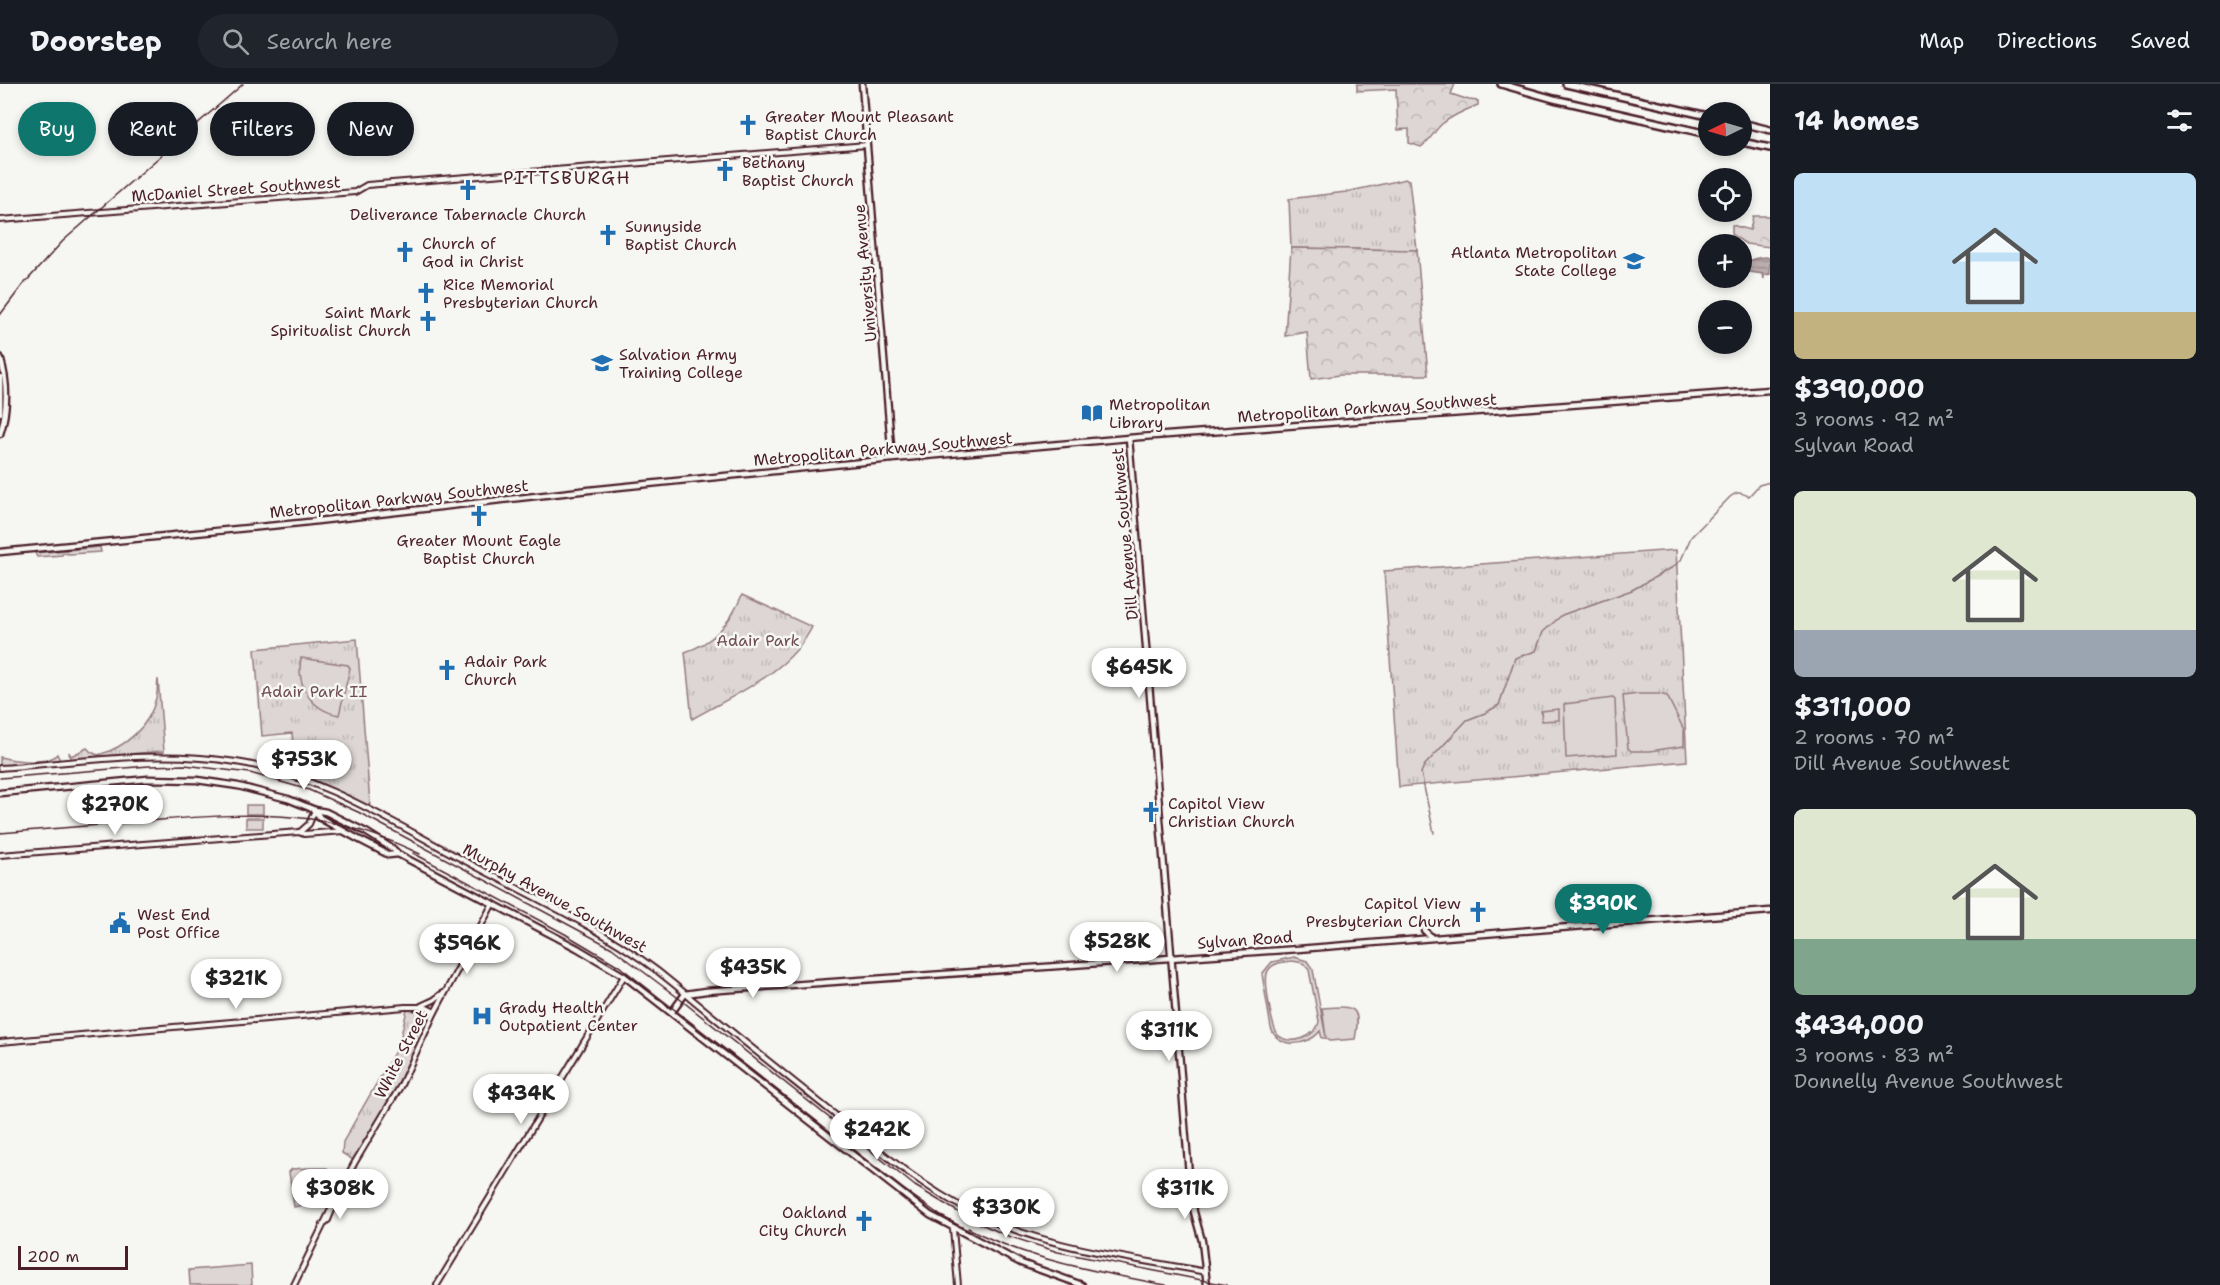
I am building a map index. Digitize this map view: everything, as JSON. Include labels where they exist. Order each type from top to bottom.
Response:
[{"type":"highway","points":[[1501,84],[1554,99],[1698,132]]},
{"type":"highway","points":[[1566,84],[1698,114]]},
{"type":"highway","points":[[1752,126],[1770,130]]},
{"type":"highway","points":[[1752,144],[1770,148]]},
{"type":"main road","name":"University Avenue","points":[[862,84],[892,459]]},
{"type":"main road","points":[[0,357],[5,379],[6,406],[0,434]]},
{"type":"main road","points":[[0,376],[0,413]]},
{"type":"main road","name":"Metropolitan Parkway Southwest","points":[[0,552],[300,523],[892,459],[1129,438],[1770,390]]},
{"type":"main road","name":"Dill Avenue Southwest","points":[[1129,438],[1191,1199],[1202,1241],[1207,1285]]},
{"type":"main road","points":[[0,793],[148,779],[196,780],[253,789],[326,812],[366,832],[398,854],[583,951],[624,976],[902,1195],[953,1229],[1021,1263],[1082,1285]]},
{"type":"main road","points":[[315,810],[320,818],[384,853],[398,854]]},
{"type":"main road","name":"Sylvan Road","points":[[685,994],[1770,911]]},
{"type":"main road","points":[[1424,930],[1434,938]]},
{"type":"main road","points":[[672,1012],[685,994]]},
{"type":"street","name":"McDaniel Street Southwest","points":[[0,220],[355,192],[368,185],[867,145]]},
{"type":"street","name":"Murphy Avenue Southwest","points":[[0,768],[168,756],[216,759],[265,767],[325,788],[581,923],[633,953],[885,1154],[921,1181],[969,1211],[1040,1239],[1206,1272]]},
{"type":"street","points":[[299,832],[309,824],[315,810]]},
{"type":"street","points":[[0,855],[299,832],[303,834],[345,831]]},
{"type":"street","name":"White Street","points":[[294,1285],[323,1224],[328,1220],[344,1182],[400,1087],[435,1012],[493,903]]},
{"type":"street","points":[[437,1285],[624,976]]},
{"type":"street","points":[[0,1042],[419,1007],[446,991]]},
{"type":"street","points":[[419,1007],[435,1012]]},
{"type":"street","points":[[953,1229],[958,1285]]},
{"type":"green space","points":[[1357,84],[1455,84],[1451,94],[1478,101],[1478,105],[1446,121],[1421,147],[1409,143],[1409,129],[1398,130],[1396,89],[1357,91]]},
{"type":"green space","points":[[1409,180],[1417,250],[1291,248],[1289,199],[1346,192]]},
{"type":"green space","points":[[1753,216],[1770,216],[1770,247],[1752,245],[1752,234],[1732,234],[1732,225],[1750,230]]},
{"type":"green space","points":[[1291,248],[1417,250],[1428,375],[1340,375],[1311,379],[1307,332],[1285,336]]},
{"type":"green space","points":[[100,547],[101,552],[63,553],[62,555],[37,557],[35,553]]},
{"type":"green space","points":[[1676,550],[1687,761],[1399,787],[1384,571]]},
{"type":"green space","name":"Adair Park","points":[[742,595],[812,627],[790,657],[775,670],[760,681],[692,719],[685,652],[705,643],[727,623]]},
{"type":"green space","name":"Adair Park II","points":[[357,639],[370,804],[366,808],[296,777],[292,733],[262,736],[255,649]]},
{"type":"green space","points":[[301,658],[348,665],[350,668],[339,715],[321,708],[308,695],[301,678]]},
{"type":"green space","points":[[158,679],[164,751],[70,759],[69,752],[71,756],[87,748],[98,755],[108,752],[135,734],[153,708],[157,696]]},
{"type":"green space","points":[[1638,694],[1667,696],[1684,730],[1684,746],[1650,751],[1631,751],[1628,748],[1623,696]]},
{"type":"green space","points":[[1613,698],[1615,700],[1617,754],[1566,758],[1564,704]]},
{"type":"green space","points":[[1559,709],[1559,720],[1542,721],[1541,711]]},
{"type":"green space","points":[[57,754],[60,760],[0,766],[0,757],[39,761]]},
{"type":"green space","points":[[246,805],[263,805],[263,814],[246,814]]},
{"type":"green space","points":[[246,818],[263,818],[263,828],[246,828]]},
{"type":"green space","points":[[1294,957],[1307,961],[1313,970],[1326,1037],[1322,1008],[1341,1007],[1356,1013],[1355,1039],[1330,1041],[1322,1038],[1320,1031],[1309,1040],[1302,1042],[1287,1043],[1280,1040],[1271,1028],[1262,974],[1272,962]],"holes":[[[1293,961],[1303,963],[1309,970],[1319,1021],[1317,1027],[1308,1036],[1289,1040],[1278,1035],[1273,1023],[1267,976],[1270,968],[1276,964]]]},
{"type":"green space","points":[[407,1010],[423,1012],[428,1015],[428,1020],[397,1086],[353,1160],[342,1153],[343,1142],[399,1044]]},
{"type":"green space","points":[[327,1168],[325,1183],[319,1195],[314,1199],[294,1207],[289,1172],[292,1169]]},
{"type":"green space","points":[[251,1265],[252,1285],[190,1285],[189,1270]]},
{"type":"shaded area","points":[[1770,258],[1770,274],[1764,275],[1764,279],[1763,274],[1752,272],[1752,259]]},
{"type":"waterway","points":[[1434,833],[1421,773],[1424,766],[1467,720],[1499,705],[1515,658],[1536,651],[1543,632],[1562,615],[1632,590],[1673,567],[1681,560],[1691,537],[1730,497],[1738,493],[1749,496],[1759,485],[1770,482]]},
{"type":"railway","points":[[0,315],[22,286],[63,241],[243,84]]},
{"type":"railway","points":[[0,778],[185,765],[250,773],[309,790],[358,812],[612,948],[915,1186],[970,1219],[1008,1236],[1058,1252],[1227,1285]]},
{"type":"railway","points":[[0,833],[198,817],[273,816],[311,819],[353,828],[420,854]]},
{"type":"railway","points":[[413,853],[565,934],[619,966],[902,1188],[941,1216],[975,1234]]},
{"type":"railway","points":[[968,1228],[1040,1257],[1090,1270],[1166,1285]]},
{"type":"place","name":"Greater Mount Pleasant Baptist Church","points":[[748,125]]},
{"type":"place","name":"Bethany Baptist Church","points":[[725,171]]},
{"type":"place","name":"Deliverance Tabernacle Church","points":[[468,190]]},
{"type":"place","name":"Sunnyside Baptist Church","points":[[608,235]]},
{"type":"place","name":"Church of God in Christ","points":[[405,252]]},
{"type":"place","name":"Atlanta Metropolitan State College","points":[[1634,261]]},
{"type":"place","name":"Rice Memorial Presbyterian Church","points":[[426,293]]},
{"type":"place","name":"Saint Mark Spiritualist Church","points":[[428,321]]},
{"type":"place","name":"Salvation Army Training College","points":[[602,363]]},
{"type":"place","name":"Metropolitan Library","points":[[1092,413]]},
{"type":"place","name":"Greater Mount Eagle Baptist Church","points":[[479,516]]},
{"type":"place","name":"Adair Park Church","points":[[447,670]]},
{"type":"place","name":"Capitol View Christian Church","points":[[1151,812]]},
{"type":"place","name":"Capitol View Presbyterian Church","points":[[1478,912]]},
{"type":"place","name":"West End Post Office","points":[[120,923]]},
{"type":"place","name":"Grady Health Outpatient Center","points":[[482,1016]]},
{"type":"place","name":"Oakland City Church","points":[[864,1221]]},
{"type":"district","name":"PITTSBURGH","points":[[567,178]]}]
